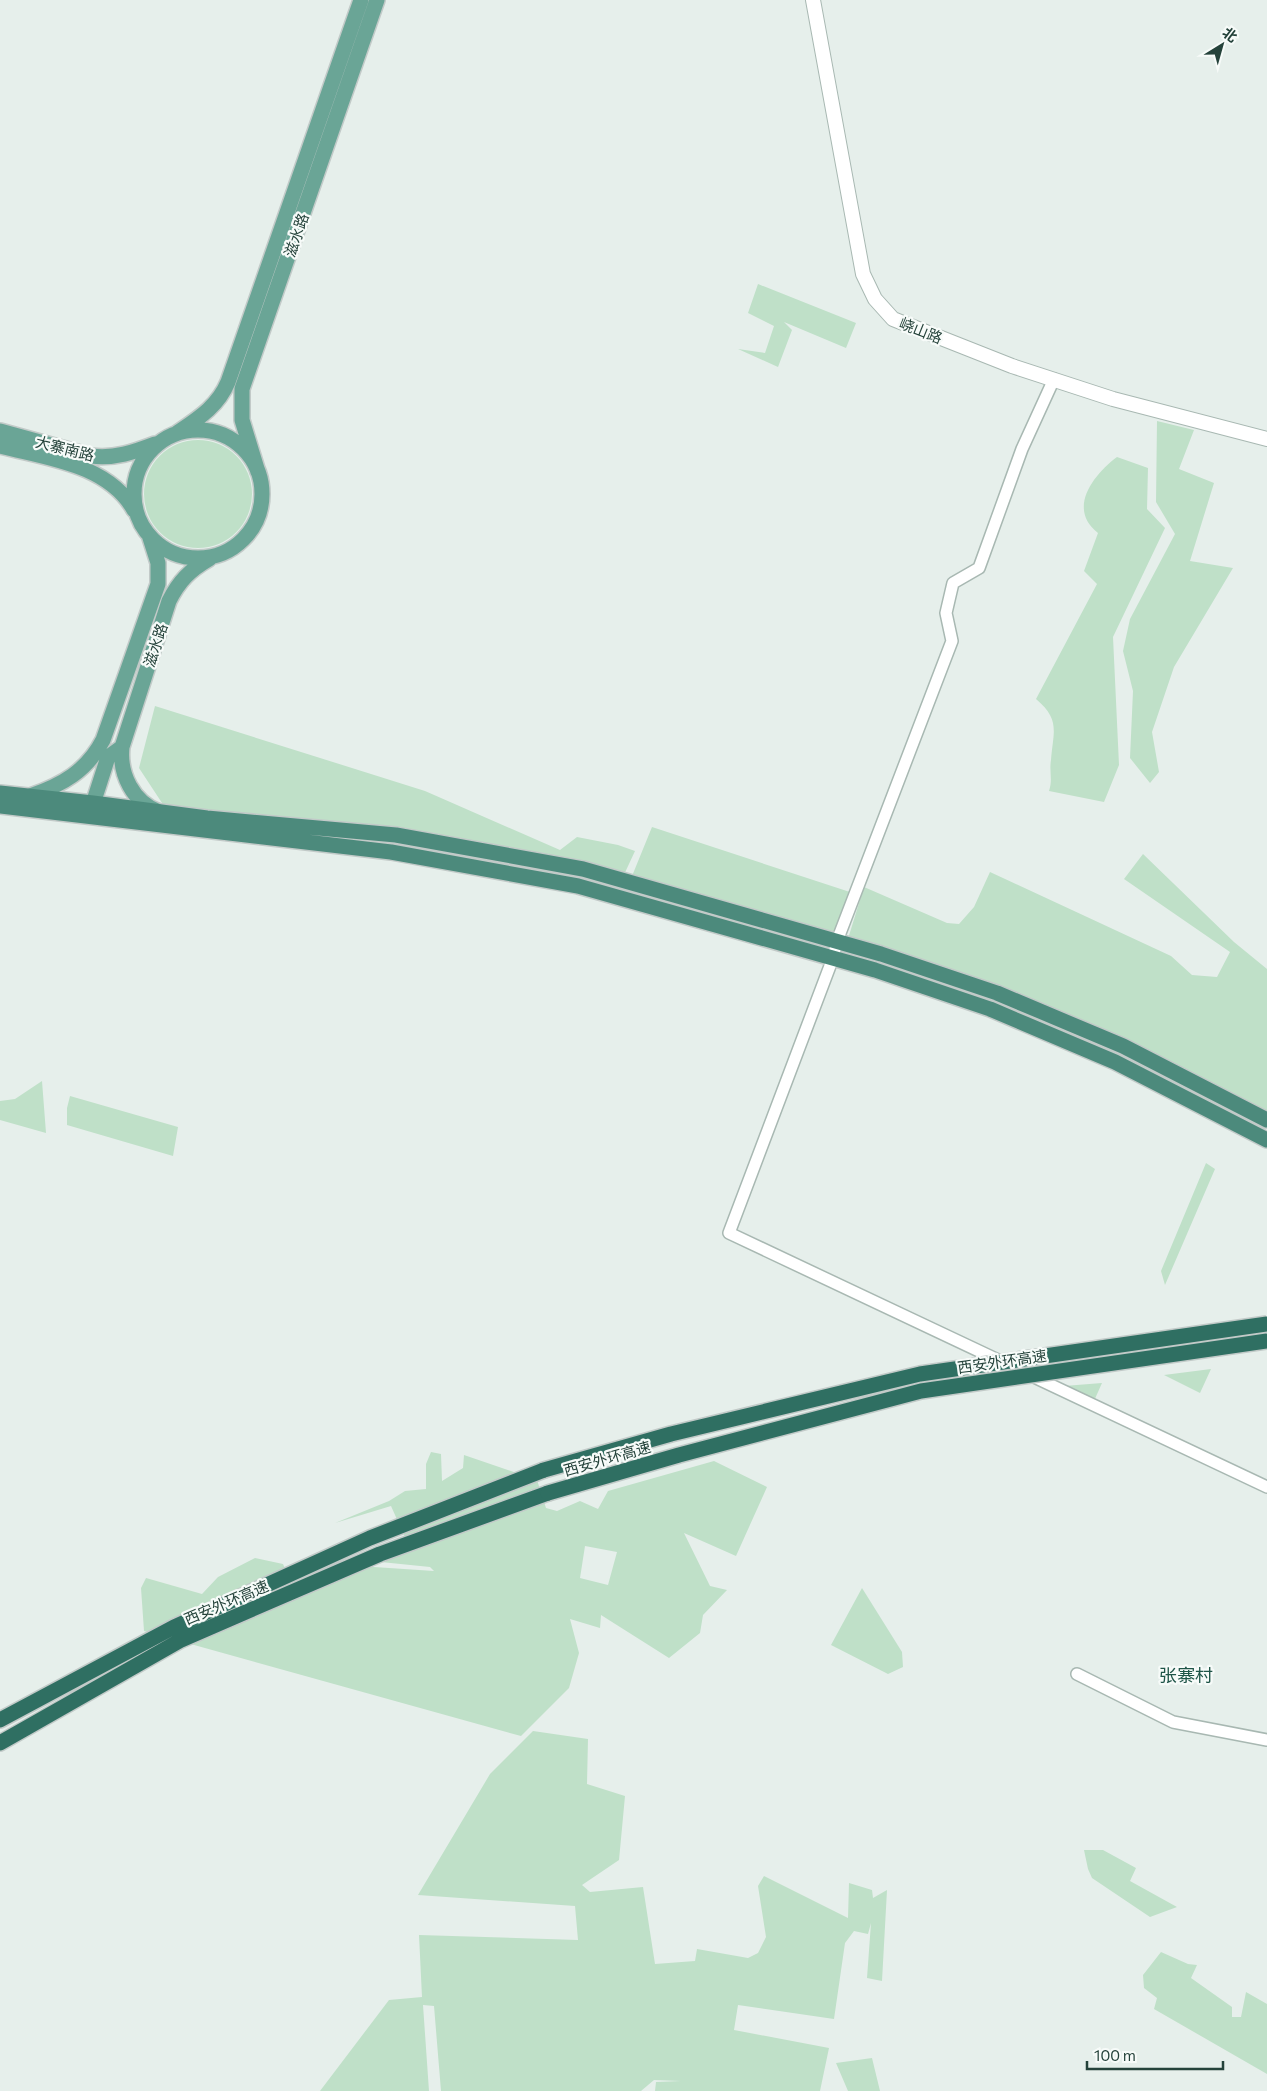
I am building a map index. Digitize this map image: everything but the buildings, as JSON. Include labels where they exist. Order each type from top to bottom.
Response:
[{"type":"highway","points":[[0,793],[30,796],[91,810],[392,852],[578,886],[875,970],[999,1012],[1115,1062],[1267,1140]]},
{"type":"highway","points":[[0,806],[158,812],[396,835],[583,869],[837,941],[997,993],[1123,1046],[1267,1120]]},
{"type":"highway","name":"西安外环高速","points":[[0,1720],[174,1627],[370,1538],[544,1470],[671,1434],[920,1374],[1267,1324]]},
{"type":"highway","name":"西安外环高速","points":[[0,1742],[181,1640],[380,1554],[548,1493],[920,1391],[1267,1341]]},
{"type":"main road","name":"滋水路","points":[[177,433],[201,418],[213,407],[228,382],[361,0]]},
{"type":"main road","name":"滋水路","points":[[258,472],[242,420],[242,389],[377,0]]},
{"type":"main road","points":[[198,429],[218,433],[237,442],[251,457],[258,472],[263,497],[259,517],[248,536],[231,550],[210,558],[188,558],[167,551],[150,538],[138,519],[133,498],[136,476],[145,457],[159,442],[177,433],[198,429]]},
{"type":"main road","name":"大寨南路","points":[[0,431],[103,458],[126,454],[159,442]]},
{"type":"main road","name":"大寨南路","points":[[0,446],[75,466],[97,475],[118,489],[127,499],[138,519]]},
{"type":"main road","name":"滋水路","points":[[30,796],[73,776],[92,759],[103,740],[158,584],[158,563],[150,538]]},
{"type":"main road","name":"滋水路","points":[[122,747],[169,601],[188,572],[210,558]]},
{"type":"main road","points":[[91,810],[108,757],[103,740]]},
{"type":"main road","points":[[108,757],[122,747]]},
{"type":"main road","points":[[122,747],[122,765],[129,786],[146,806],[158,812]]},
{"type":"street","name":"峣山路","points":[[814,0],[863,274],[875,299],[893,319],[1012,366],[1113,399],[1267,440]]},
{"type":"street","points":[[1054,379],[1022,449],[979,568],[953,583],[946,612],[952,641],[837,941],[833,958],[729,1233],[1267,1487]]},
{"type":"street","points":[[1077,1674],[1173,1722],[1267,1740]]},
{"type":"green space","points":[[758,284],[856,323],[846,348],[784,322],[792,330],[778,367],[738,349],[765,353],[774,326],[748,313]]},
{"type":"green space","points":[[1157,421],[1194,430],[1179,469],[1214,483],[1190,561],[1233,568],[1174,667],[1152,732],[1159,772],[1150,783],[1130,758],[1133,691],[1123,651],[1130,619],[1175,534],[1156,502]]},
{"type":"green space","points":[[198,440],[219,444],[236,456],[248,473],[252,494],[248,515],[236,532],[219,544],[198,548],[177,544],[160,532],[148,515],[144,494],[148,473],[160,456],[177,444]]},
{"type":"green space","points":[[1117,457],[1148,468],[1147,509],[1165,528],[1113,637],[1119,765],[1104,802],[1049,791],[1054,727],[1049,713],[1036,699],[1097,584],[1084,571],[1098,533],[1089,524],[1085,514],[1084,503],[1092,483],[1108,464]]},
{"type":"green space","points":[[155,706],[425,791],[560,850],[577,837],[618,845],[635,851],[622,879],[454,844],[164,806],[139,768]]},
{"type":"green space","points":[[652,827],[856,894],[838,940],[630,881]]},
{"type":"green space","points":[[1143,854],[1234,942],[1267,969],[1267,1123],[1123,1049],[847,942],[864,887],[947,923],[959,924],[974,907],[990,872],[1171,956],[1192,975],[1217,977],[1230,952],[1124,879]]},
{"type":"green space","points":[[42,1081],[46,1133],[0,1120],[0,1101],[15,1099]]},
{"type":"green space","points":[[70,1096],[178,1127],[173,1156],[67,1125],[67,1108]]},
{"type":"green space","points":[[1206,1163],[1215,1169],[1165,1285],[1161,1271]]},
{"type":"green space","points":[[1211,1369],[1200,1393],[1164,1375]]},
{"type":"green space","points":[[1102,1383],[1094,1401],[1064,1386]]},
{"type":"green space","points":[[431,1452],[441,1454],[442,1481],[463,1468],[464,1455],[537,1480],[546,1508],[557,1511],[580,1501],[598,1509],[608,1491],[714,1461],[767,1487],[736,1556],[684,1533],[710,1586],[727,1590],[703,1615],[700,1633],[669,1658],[601,1615],[600,1628],[570,1619],[579,1653],[569,1688],[521,1736],[144,1631],[141,1588],[146,1578],[202,1594],[218,1577],[255,1558],[283,1564],[296,1594],[359,1566],[434,1571],[430,1567],[371,1561],[408,1544],[391,1506],[335,1523],[389,1501],[405,1491],[426,1489],[426,1464]],"holes":[[[585,1546],[617,1552],[608,1585],[580,1578]]]},
{"type":"green space","points":[[862,1588],[902,1652],[903,1667],[888,1674],[831,1645]]},
{"type":"green space","points":[[533,1731],[588,1739],[587,1784],[625,1796],[619,1860],[582,1885],[590,1892],[643,1887],[655,1964],[695,1961],[697,1949],[748,1958],[758,1953],[766,1937],[758,1886],[764,1876],[848,1918],[849,1883],[872,1890],[873,1898],[887,1890],[882,1981],[867,1978],[871,1923],[868,1934],[854,1931],[845,1943],[834,2019],[738,2005],[734,2030],[829,2048],[820,2091],[655,2091],[656,2082],[681,2081],[654,2080],[641,2091],[441,2091],[434,2006],[423,2005],[429,2091],[320,2091],[389,2000],[422,1997],[419,1935],[578,1940],[575,1906],[418,1895],[490,1774]]},
{"type":"green space","points":[[1084,1850],[1103,1850],[1136,1868],[1130,1881],[1177,1907],[1150,1917],[1092,1878]]},
{"type":"green space","points":[[1161,1952],[1188,1964],[1197,1965],[1191,1978],[1232,2007],[1232,2017],[1241,2017],[1246,1992],[1267,2004],[1267,2074],[1154,2009],[1157,1998],[1144,1988],[1143,1975]]},
{"type":"green space","points":[[872,2058],[880,2091],[848,2091],[836,2063]]},
{"type":"district","name":"张寨村","points":[[1186,1675]]}]
